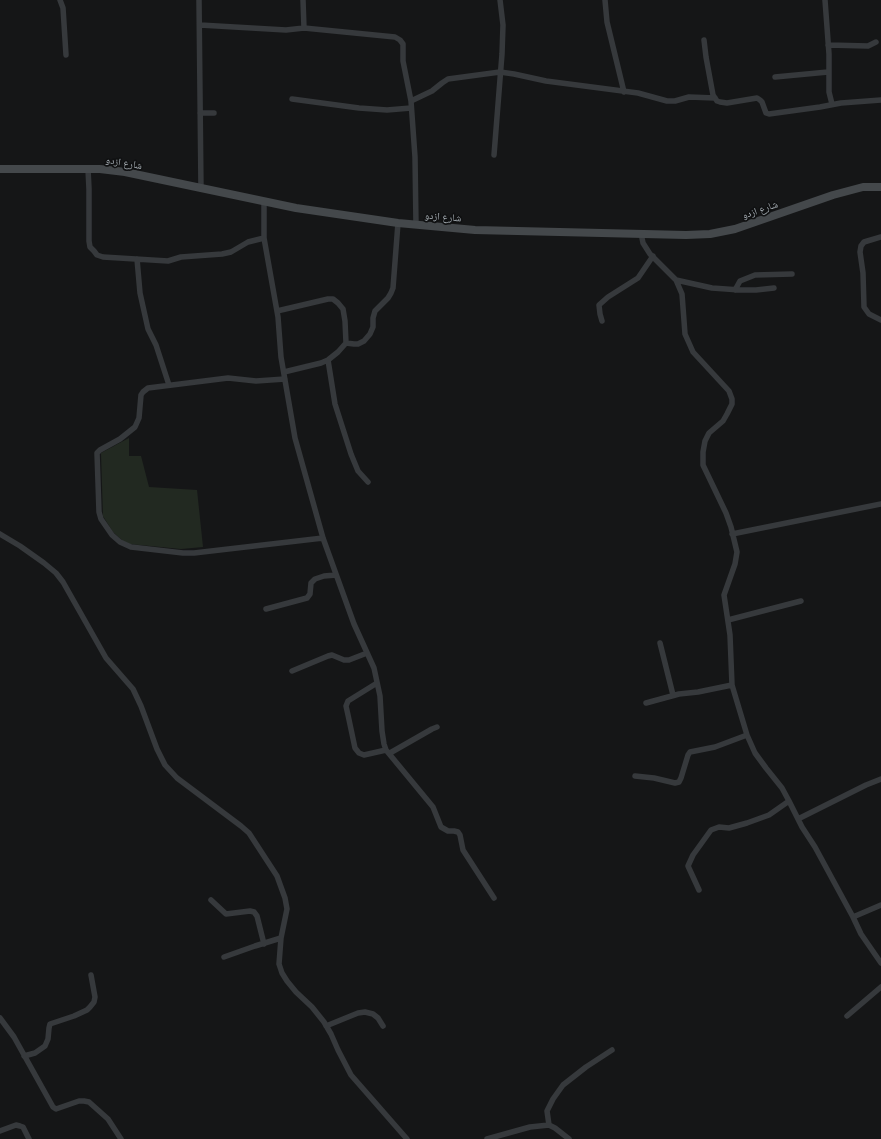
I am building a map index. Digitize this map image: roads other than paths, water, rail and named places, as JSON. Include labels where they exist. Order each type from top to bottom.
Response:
[{"type":"street","points":[[60,0],[66,55]]},
{"type":"street","points":[[200,0],[201,189]]},
{"type":"street","points":[[304,0],[304,28]]},
{"type":"street","points":[[494,155],[502,54],[503,25],[500,0]]},
{"type":"street","points":[[605,0],[607,22],[624,92]]},
{"type":"street","points":[[825,0],[829,92],[832,104]]},
{"type":"street","points":[[200,25],[286,30],[304,28],[395,37],[400,40],[403,44],[404,61],[411,101],[416,157],[416,225]]},
{"type":"street","points":[[704,40],[706,57],[715,98]]},
{"type":"street","points":[[828,45],[868,46],[876,42]]},
{"type":"street","points":[[411,101],[432,91],[448,79],[500,72],[546,81],[638,93],[667,101],[676,101],[688,97],[699,97],[715,98],[720,102],[727,103],[757,98],[762,102],[766,113],[769,114],[832,104],[881,100]]},
{"type":"street","points":[[775,77],[828,72]]},
{"type":"street","points":[[292,99],[359,108],[387,110],[411,108]]},
{"type":"street","points":[[200,112],[214,113]]},
{"type":"street","name":"شارع ازدو","points":[[0,169],[100,169],[125,172],[296,208],[398,223],[475,230],[710,234],[735,229],[833,195],[863,187],[881,187]]},
{"type":"street","points":[[88,169],[89,241],[90,247],[97,255],[103,257],[168,261],[181,257],[231,252],[248,242],[264,238]]},
{"type":"street","points":[[264,202],[264,238],[277,311],[281,351],[295,438],[323,538],[354,624],[374,668],[380,696],[384,744],[388,752],[433,807],[441,827],[448,831],[458,832],[463,850],[494,898]]},
{"type":"street","points":[[346,343],[358,344],[364,341],[370,334],[373,327],[375,311],[391,293],[393,288],[398,223]]},
{"type":"street","points":[[640,233],[643,244],[652,256],[676,280],[682,294],[685,334],[693,352],[729,391],[732,399],[732,404],[727,414],[709,433],[705,441],[703,466],[726,513],[737,552],[737,558],[724,595],[730,635],[732,685],[747,735],[755,753],[782,788],[861,934],[881,963]]},
{"type":"street","points":[[881,237],[864,242],[861,246],[860,252],[863,273],[864,307],[869,314],[881,320]]},
{"type":"street","points":[[602,321],[599,305],[608,297],[638,278],[652,256]]},
{"type":"street","points":[[137,259],[140,293],[148,329],[156,345],[169,385]]},
{"type":"street","points":[[735,290],[740,281],[755,275],[792,274]]},
{"type":"street","points":[[676,280],[712,288],[735,290],[774,288]]},
{"type":"street","points":[[277,311],[333,299],[343,309],[346,321],[346,343],[338,352],[328,360],[321,363],[284,372]]},
{"type":"street","points":[[328,360],[335,404],[351,454],[358,471],[368,482]]},
{"type":"street","points":[[285,379],[256,381],[228,378],[148,388],[143,392],[140,400],[141,409],[135,428],[120,439],[100,450],[97,454],[99,512],[101,519],[112,535],[120,542],[130,547],[183,553],[323,538]]},
{"type":"street","points":[[732,534],[881,504]]},
{"type":"street","points":[[1,537],[20,546],[44,563],[56,573],[63,582],[106,658],[133,689],[165,765],[177,778],[241,826],[249,834],[276,876],[285,898],[287,910],[281,938],[279,964],[282,973],[296,992],[312,1007],[326,1026],[351,1075],[407,1139]]},
{"type":"street","points":[[266,609],[307,598],[310,594],[311,583],[316,579],[336,575]]},
{"type":"street","points":[[728,620],[801,601]]},
{"type":"street","points":[[660,643],[673,695]]},
{"type":"street","points":[[292,671],[332,655],[344,660],[349,660],[367,653]]},
{"type":"street","points":[[377,683],[348,701],[346,706],[355,748],[360,753],[364,755],[388,752],[437,727]]},
{"type":"street","points":[[646,703],[673,695],[698,692],[732,685]]},
{"type":"street","points":[[635,776],[654,778],[675,783],[679,782],[690,752],[715,747],[747,735]]},
{"type":"street","points":[[798,819],[866,784],[881,779]]},
{"type":"street","points":[[699,890],[688,866],[693,855],[711,830],[719,827],[729,828],[769,815],[789,801]]},
{"type":"street","points":[[211,900],[226,914],[250,911],[256,913],[264,944]]},
{"type":"street","points":[[852,916],[881,905]]},
{"type":"street","points":[[224,957],[281,938]]},
{"type":"street","points":[[24,1056],[35,1053],[45,1046],[48,1039],[50,1024],[74,1016],[90,1007],[94,1002],[95,997],[91,975]]},
{"type":"street","points":[[847,1016],[881,987]]},
{"type":"street","points":[[326,1026],[358,1013],[365,1012],[378,1018],[383,1026]]},
{"type":"street","points":[[0,1018],[14,1036],[53,1107],[56,1109],[78,1101],[89,1102],[108,1119],[121,1139]]},
{"type":"street","points":[[549,1125],[547,1111],[563,1085],[586,1067],[612,1050]]},
{"type":"street","points":[[0,1132],[16,1125],[22,1128],[29,1139]]},
{"type":"street","points":[[487,1139],[530,1127],[549,1125],[568,1139]]}]
